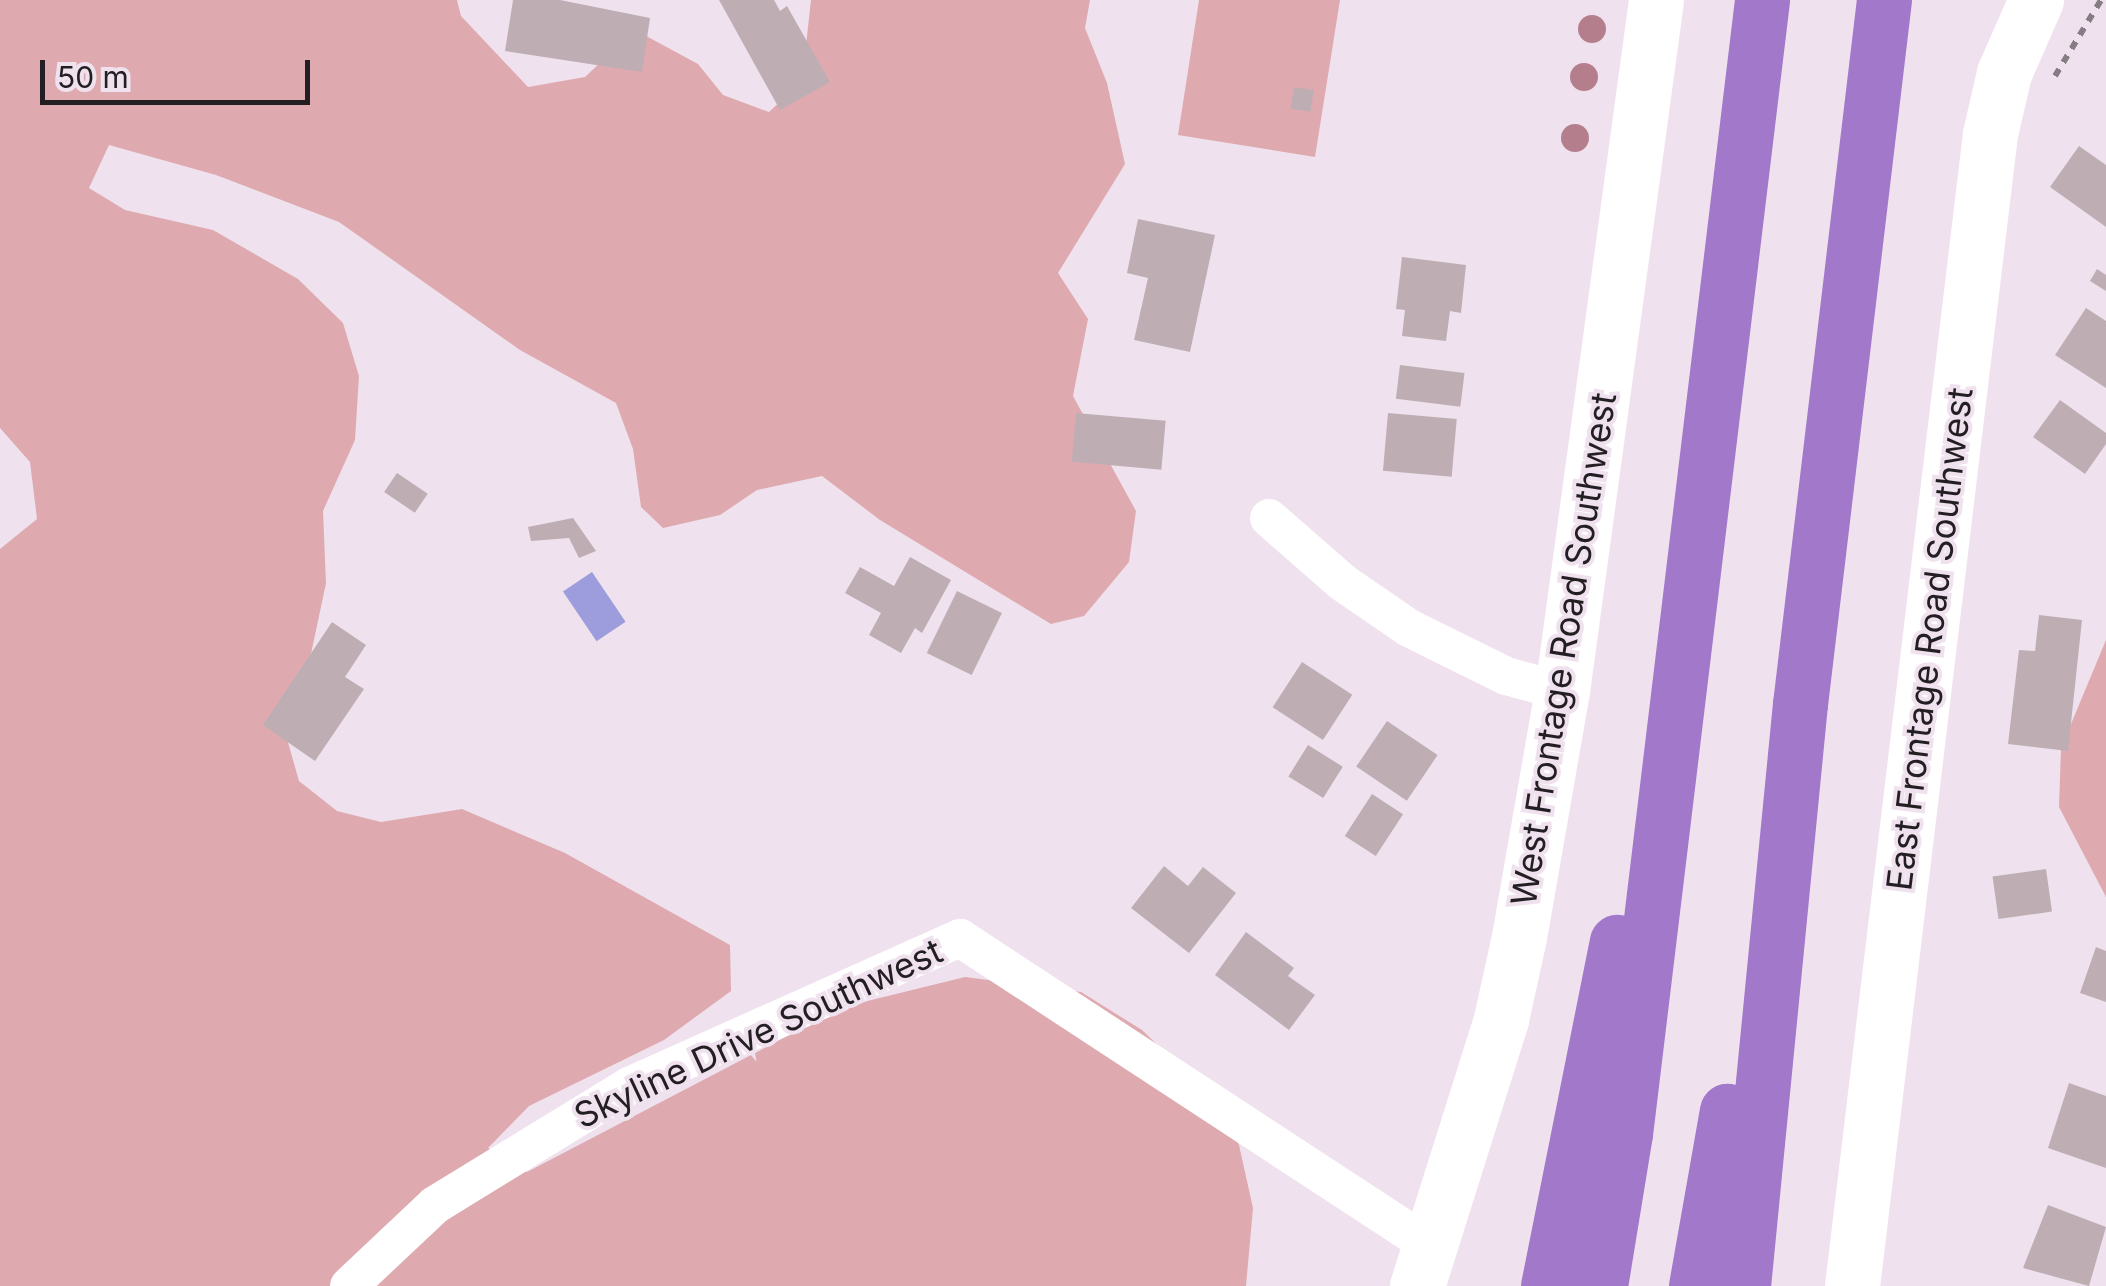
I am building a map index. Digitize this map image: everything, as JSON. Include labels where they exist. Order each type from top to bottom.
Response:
[{"type":"highway","points":[[1600,1286],[1664,812],[1762,0]]},
{"type":"highway","points":[[1743,1286],[1800,704],[1884,0]]},
{"type":"highway","points":[[1696,1286],[1800,704]]},
{"type":"highway","points":[[1548,1286],[1612,958],[1664,812]]},
{"type":"street","name":"West Frontage Road Southwest","points":[[1423,1266],[1501,1019],[1562,691],[1656,0]]},
{"type":"street","name":"East Frontage Road Southwest","points":[[1852,1286],[1990,134],[2004,73],[2036,0]]},
{"type":"street","points":[[1269,518],[1342,582],[1409,628],[1506,676],[1562,691]]},
{"type":"street","name":"Skyline Drive Southwest","points":[[350,1286],[435,1206],[629,1086],[960,938],[1423,1266]]},
{"type":"shaded area","points":[[0,0],[457,0],[461,16],[528,87],[585,77],[635,30],[698,64],[723,95],[769,112],[802,81],[811,0],[1090,0],[1085,28],[1107,83],[1125,164],[1058,273],[1088,319],[1073,396],[1136,511],[1129,562],[1084,616],[1051,624],[880,520],[822,476],[757,490],[720,515],[663,528],[641,507],[633,449],[616,403],[520,350],[339,222],[216,175],[109,145],[89,188],[125,210],[213,230],[298,279],[343,323],[359,376],[355,440],[323,511],[326,583],[311,654],[285,732],[299,781],[337,811],[381,822],[462,809],[565,853],[730,945],[731,991],[664,1040],[529,1106],[488,1148],[527,1172],[843,1007],[965,977],[1081,992],[1142,1030],[1222,1108],[1239,1145],[1253,1208],[1246,1286],[0,1286],[0,549],[37,519],[30,462],[0,428]]},
{"type":"shaded area","points":[[1199,0],[1340,0],[1315,157],[1178,135]]},
{"type":"shaded area","points":[[2106,640],[2106,897],[2059,807],[2061,748]]},
{"type":"water","points":[[592,572],[626,622],[597,641],[563,592]]},
{"type":"building","points":[[513,0],[560,0],[650,18],[642,72],[505,51]]},
{"type":"building","points":[[719,0],[774,0],[780,11],[787,6],[830,82],[780,110]]},
{"type":"building","points":[[1294,87],[1314,90],[1310,112],[1291,109]]},
{"type":"building","points":[[2079,146],[2106,165],[2106,227],[2050,187]]},
{"type":"building","points":[[1138,219],[1215,235],[1190,352],[1134,340],[1148,278],[1127,273]]},
{"type":"building","points":[[1402,257],[1466,265],[1461,313],[1450,311],[1446,341],[1402,336],[1405,310],[1396,309]]},
{"type":"building","points":[[2097,269],[2106,275],[2106,291],[2090,281]]},
{"type":"building","points":[[2086,308],[2106,321],[2106,388],[2055,355]]},
{"type":"building","points":[[1400,365],[1465,373],[1460,407],[1396,399]]},
{"type":"building","points":[[2060,400],[2106,433],[2106,444],[2085,474],[2033,437]]},
{"type":"building","points":[[1076,413],[1166,421],[1161,470],[1072,462]]},
{"type":"building","points":[[1388,413],[1457,419],[1452,477],[1383,471]]},
{"type":"building","points":[[397,473],[428,494],[415,513],[384,492]]},
{"type":"building","points":[[573,518],[596,551],[579,558],[569,538],[531,541],[528,527]]},
{"type":"building","points":[[910,557],[951,580],[922,633],[915,628],[901,653],[869,635],[881,613],[845,593],[860,567],[894,586]]},
{"type":"building","points":[[957,591],[1002,613],[972,675],[927,653]]},
{"type":"building","points":[[2039,615],[2082,620],[2068,751],[2008,744],[2019,650],[2035,651]]},
{"type":"building","points":[[332,622],[366,645],[345,677],[364,689],[315,761],[263,725]]},
{"type":"building","points":[[1302,662],[1352,695],[1323,740],[1273,707]]},
{"type":"building","points":[[1387,721],[1438,755],[1407,801],[1356,767]]},
{"type":"building","points":[[1308,745],[1343,767],[1323,798],[1288,776]]},
{"type":"building","points":[[1372,794],[1403,814],[1376,856],[1345,836]]},
{"type":"building","points":[[1164,866],[1188,886],[1203,867],[1236,893],[1189,953],[1131,908]]},
{"type":"building","points":[[2046,869],[2052,912],[1999,919],[1993,877]]},
{"type":"building","points":[[1246,932],[1294,968],[1288,976],[1315,995],[1289,1030],[1215,975]]},
{"type":"building","points":[[2096,947],[2106,951],[2106,1002],[2080,993]]},
{"type":"building","points":[[2069,1083],[2106,1096],[2106,1168],[2048,1148]]},
{"type":"building","points":[[2048,1205],[2106,1227],[2089,1286],[2023,1268]]}]
